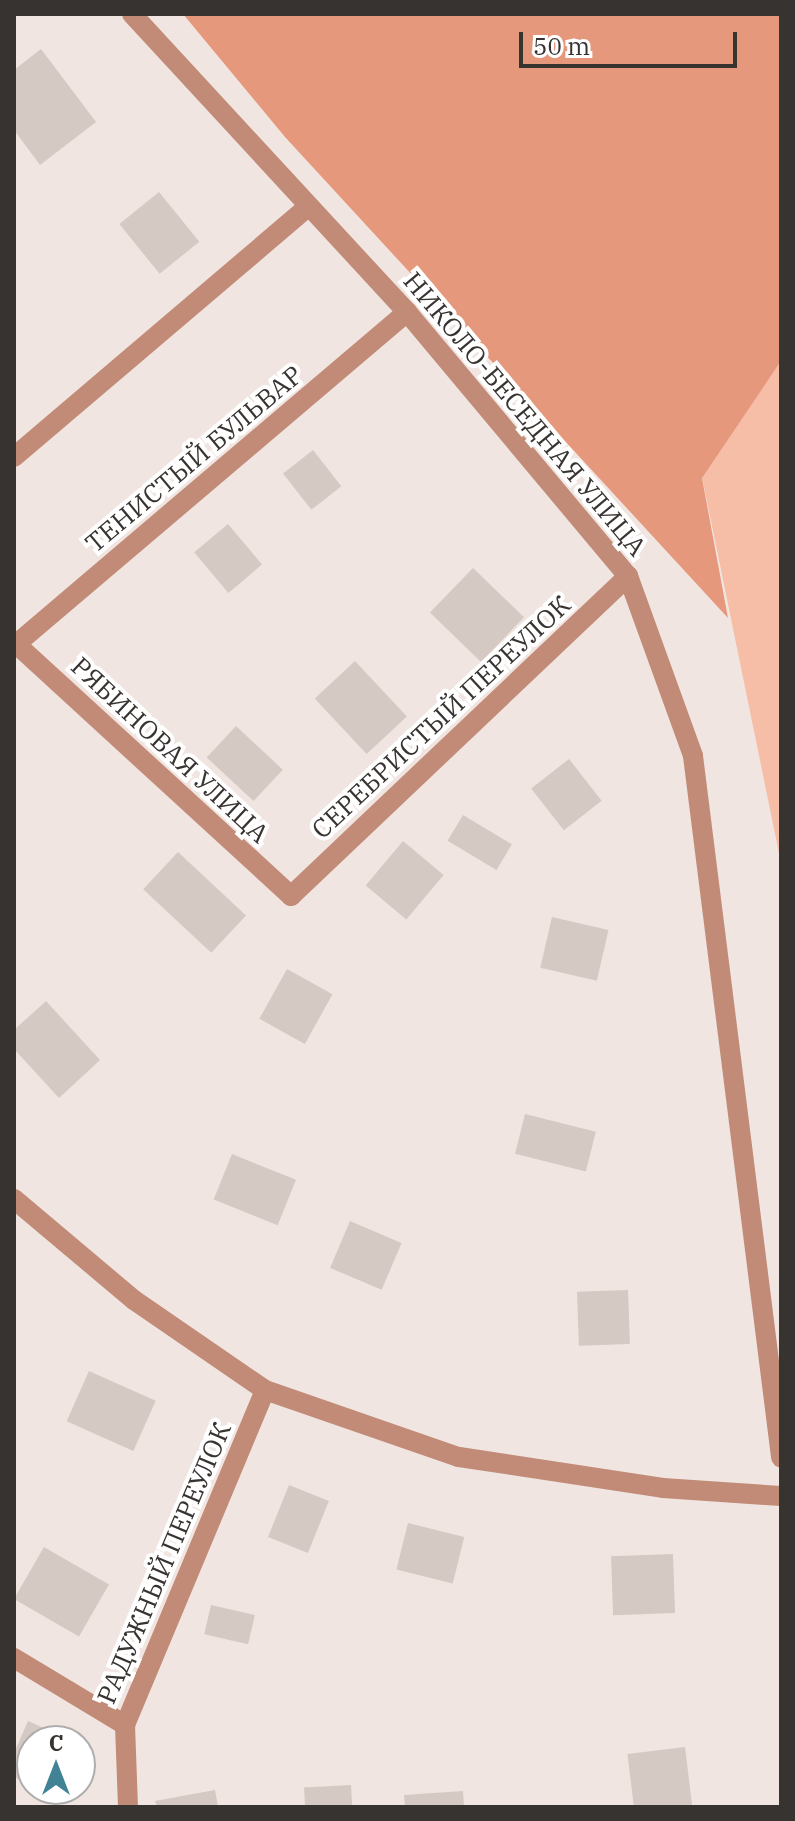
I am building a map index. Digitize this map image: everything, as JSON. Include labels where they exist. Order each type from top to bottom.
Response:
[{"type":"street","name":"НИКОЛО-БЕСЕДНАЯ УЛИЦА","points":[[132,14],[407,312],[628,576],[693,756],[781,1457]]},
{"type":"street","points":[[14,457],[309,206]]},
{"type":"street","name":"ТЕНИСТЫЙ БУЛЬВАР","points":[[15,644],[407,312]]},
{"type":"street","name":"СЕРЕБРИСТЫЙ ПЕРЕУЛОК","points":[[291,896],[628,576]]},
{"type":"street","name":"РЯБИНОВАЯ УЛИЦА","points":[[15,644],[291,896]]},
{"type":"street","points":[[14,1199],[134,1300],[265,1390],[459,1457],[663,1488],[781,1496]]},
{"type":"street","name":"РАДУЖНЫЙ ПЕРЕУЛОК","points":[[128,1807],[125,1725],[265,1390]]},
{"type":"street","points":[[14,1658],[125,1725]]},
{"type":"shaded area","points":[[183,14],[781,14],[781,361],[702,478],[728,618],[285,137]]},
{"type":"shaded area","points":[[781,361],[781,863],[702,477]]},
{"type":"building","points":[[41,49],[96,122],[40,165],[14,130],[14,70]]},
{"type":"building","points":[[159,192],[199,242],[160,274],[119,224]]},
{"type":"building","points":[[313,450],[341,486],[311,510],[283,473]]},
{"type":"building","points":[[228,524],[262,565],[228,593],[194,552]]},
{"type":"building","points":[[473,568],[524,617],[481,662],[430,613]]},
{"type":"building","points":[[355,661],[407,717],[367,754],[315,699]]},
{"type":"building","points":[[236,726],[283,770],[253,801],[207,757]]},
{"type":"building","points":[[569,759],[602,801],[564,830],[531,789]]},
{"type":"building","points":[[463,815],[512,844],[496,870],[448,841]]},
{"type":"building","points":[[403,841],[444,875],[406,919],[366,885]]},
{"type":"building","points":[[178,852],[246,915],[211,953],[143,889]]},
{"type":"building","points":[[552,917],[609,930],[597,981],[540,968]]},
{"type":"building","points":[[287,969],[332,994],[305,1044],[259,1019]]},
{"type":"building","points":[[46,1001],[100,1060],[59,1098],[14,1049],[14,1030]]},
{"type":"building","points":[[525,1114],[596,1132],[586,1171],[515,1154]]},
{"type":"building","points":[[232,1154],[296,1180],[278,1225],[214,1199]]},
{"type":"building","points":[[350,1221],[402,1243],[382,1290],[330,1268]]},
{"type":"building","points":[[628,1290],[630,1344],[579,1346],[577,1292]]},
{"type":"building","points":[[89,1371],[156,1401],[133,1451],[67,1421]]},
{"type":"building","points":[[289,1485],[329,1501],[308,1553],[268,1537]]},
{"type":"building","points":[[408,1523],[464,1537],[453,1584],[396,1570]]},
{"type":"building","points":[[44,1547],[109,1584],[79,1636],[14,1599]]},
{"type":"building","points":[[673,1554],[675,1613],[613,1615],[611,1556]]},
{"type":"building","points":[[211,1605],[255,1615],[248,1644],[204,1634]]},
{"type":"building","points":[[685,1747],[692,1807],[634,1807],[627,1754]]},
{"type":"building","points":[[16,1748],[16,1778],[14,1777]]},
{"type":"building","points":[[351,1785],[352,1807],[305,1807],[304,1787]]},
{"type":"building","points":[[215,1790],[218,1807],[157,1807],[155,1801]]},
{"type":"building","points":[[463,1791],[464,1807],[405,1807],[404,1795]]}]
